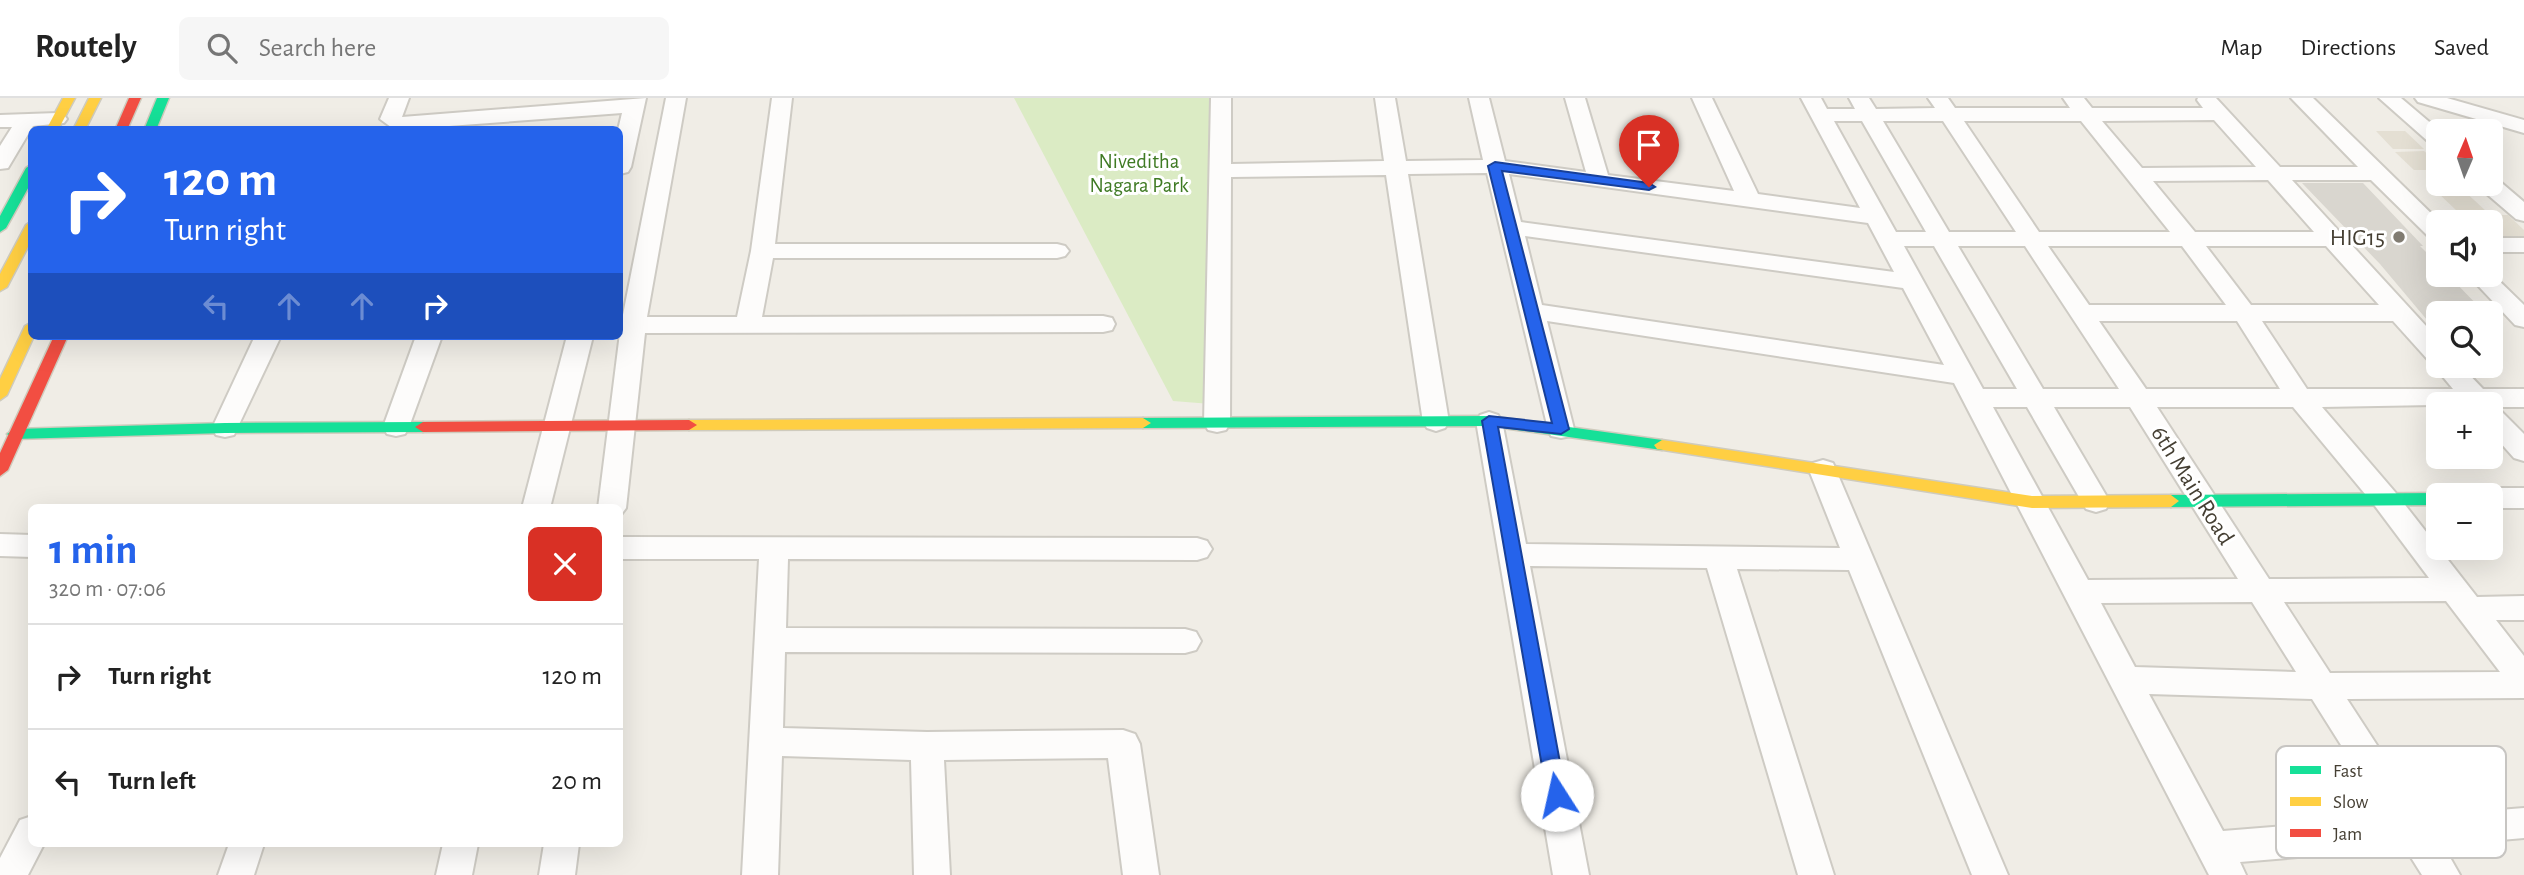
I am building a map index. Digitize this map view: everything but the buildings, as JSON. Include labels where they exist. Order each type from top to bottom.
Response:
[{"type":"main road","points":[[55,124],[69,98]]},
{"type":"main road","points":[[81,126],[95,98]]},
{"type":"main road","points":[[123,126],[135,98]]},
{"type":"main road","points":[[152,126],[163,98]]},
{"type":"main road","points":[[0,228],[28,176]]},
{"type":"main road","points":[[0,287],[28,233]]},
{"type":"main road","points":[[0,395],[28,335]]},
{"type":"main road","points":[[0,470],[59,340]]},
{"type":"main road","points":[[15,434],[225,428],[1489,421],[1561,429],[2032,502],[2426,499]]},
{"type":"street","points":[[399,98],[390,119],[398,124],[635,102],[623,154]]},
{"type":"street","points":[[612,504],[634,325],[676,98]]},
{"type":"street","points":[[748,325],[763,251],[782,98]]},
{"type":"street","points":[[1217,423],[1221,98]]},
{"type":"street","points":[[1385,98],[1436,422]]},
{"type":"street","points":[[1479,98],[1561,429]]},
{"type":"street","points":[[1575,98],[1599,180]]},
{"type":"street","points":[[1702,98],[1749,200]]},
{"type":"street","points":[[2301,98],[2426,221]]},
{"type":"street","points":[[2389,98],[2426,130]]},
{"type":"street","points":[[2425,98],[2524,127]]},
{"type":"street","points":[[2276,853],[2220,862],[2032,502],[1816,106],[2213,106],[2426,342]]},
{"type":"street","points":[[1864,106],[2096,502]]},
{"type":"street","name":"6th Main Road","points":[[1944,107],[2138,398],[2359,746]]},
{"type":"street","points":[[2080,107],[2189,240],[2245,314],[2298,396],[2385,499],[2524,682]]},
{"type":"street","points":[[0,121],[55,124]]},
{"type":"street","points":[[0,163],[24,122]]},
{"type":"street","points":[[1221,171],[1495,166],[1749,200],[1942,240],[2334,239]]},
{"type":"street","points":[[2136,175],[2377,173]]},
{"type":"street","points":[[2503,196],[2524,214]]},
{"type":"street","points":[[1510,227],[1912,282]]},
{"type":"street","points":[[2503,245],[2524,245]]},
{"type":"street","points":[[763,251],[1057,251]]},
{"type":"street","points":[[2492,287],[2524,319]]},
{"type":"street","points":[[1531,311],[2035,398],[2298,396],[2426,402]]},
{"type":"street","points":[[2081,313],[2400,313]]},
{"type":"street","points":[[634,325],[1103,324]]},
{"type":"street","points":[[225,428],[266,340]]},
{"type":"street","points":[[396,427],[428,340]]},
{"type":"street","points":[[537,504],[579,340]]},
{"type":"street","points":[[2458,378],[2470,392]]},
{"type":"street","points":[[2503,402],[2524,398]]},
{"type":"street","points":[[1489,421],[1571,875]]},
{"type":"street","points":[[2503,428],[2524,451]]},
{"type":"street","points":[[1823,470],[1990,875]]},
{"type":"street","points":[[2503,498],[2524,498]]},
{"type":"street","points":[[623,548],[1197,549]]},
{"type":"street","points":[[760,875],[774,548]]},
{"type":"street","points":[[1514,555],[1860,559]]},
{"type":"street","points":[[1719,558],[1816,875]]},
{"type":"street","points":[[2079,592],[2260,590],[2461,599],[2524,608]]},
{"type":"street","points":[[770,640],[1185,641]]},
{"type":"street","points":[[2125,680],[2320,686],[2524,682]]},
{"type":"street","points":[[765,741],[927,746],[1123,744],[1142,875]]},
{"type":"street","points":[[927,746],[932,875]]},
{"type":"street","points":[[2506,824],[2524,823]]},
{"type":"street","points":[[10,875],[28,839]]},
{"type":"street","points":[[236,875],[246,847]]},
{"type":"street","points":[[454,875],[460,847]]},
{"type":"street","points":[[556,875],[561,847]]},
{"type":"street","name":"6th Main Road","points":[[2431,858],[2442,875]]},
{"type":"shaded area","points":[[2376,131],[2405,131],[2424,149],[2393,149]]},
{"type":"shaded area","points":[[2424,151],[2426,170],[2414,170],[2395,152]]},
{"type":"shaded area","points":[[2441,196],[2470,196],[2485,210],[2456,210]]},
{"type":"shaded area","points":[[2503,215],[2508,215],[2524,230],[2524,237],[2503,237]]},
{"type":"green space","name":"Niveditha Nagara Park","points":[[1014,98],[1214,98],[1211,404],[1173,401]]},
{"type":"traffic: fast","points":[[152,126],[163,98]]},
{"type":"traffic: fast","points":[[0,228],[28,176]]},
{"type":"traffic: fast","points":[[1143,423],[1489,421],[1662,445]]},
{"type":"traffic: fast","points":[[15,434],[225,428],[423,427]]},
{"type":"traffic: fast","points":[[2171,501],[2426,499]]},
{"type":"traffic: slow","points":[[54,126],[69,98]]},
{"type":"traffic: slow","points":[[81,126],[95,98]]},
{"type":"traffic: slow","points":[[0,287],[28,233]]},
{"type":"traffic: slow","points":[[0,395],[28,335]]},
{"type":"traffic: slow","points":[[689,425],[1143,423]]},
{"type":"traffic: slow","points":[[1662,445],[2032,502],[2171,501]]},
{"type":"traffic: jam","points":[[123,126],[135,98]]},
{"type":"traffic: jam","points":[[0,470],[59,340]]},
{"type":"traffic: jam","points":[[423,427],[689,425]]},
{"type":"place","name":"HIG15","points":[[2399,237]]},
{"type":"route","points":[[1557,795],[1489,421],[1561,429],[1495,166],[1649,187]]}]
